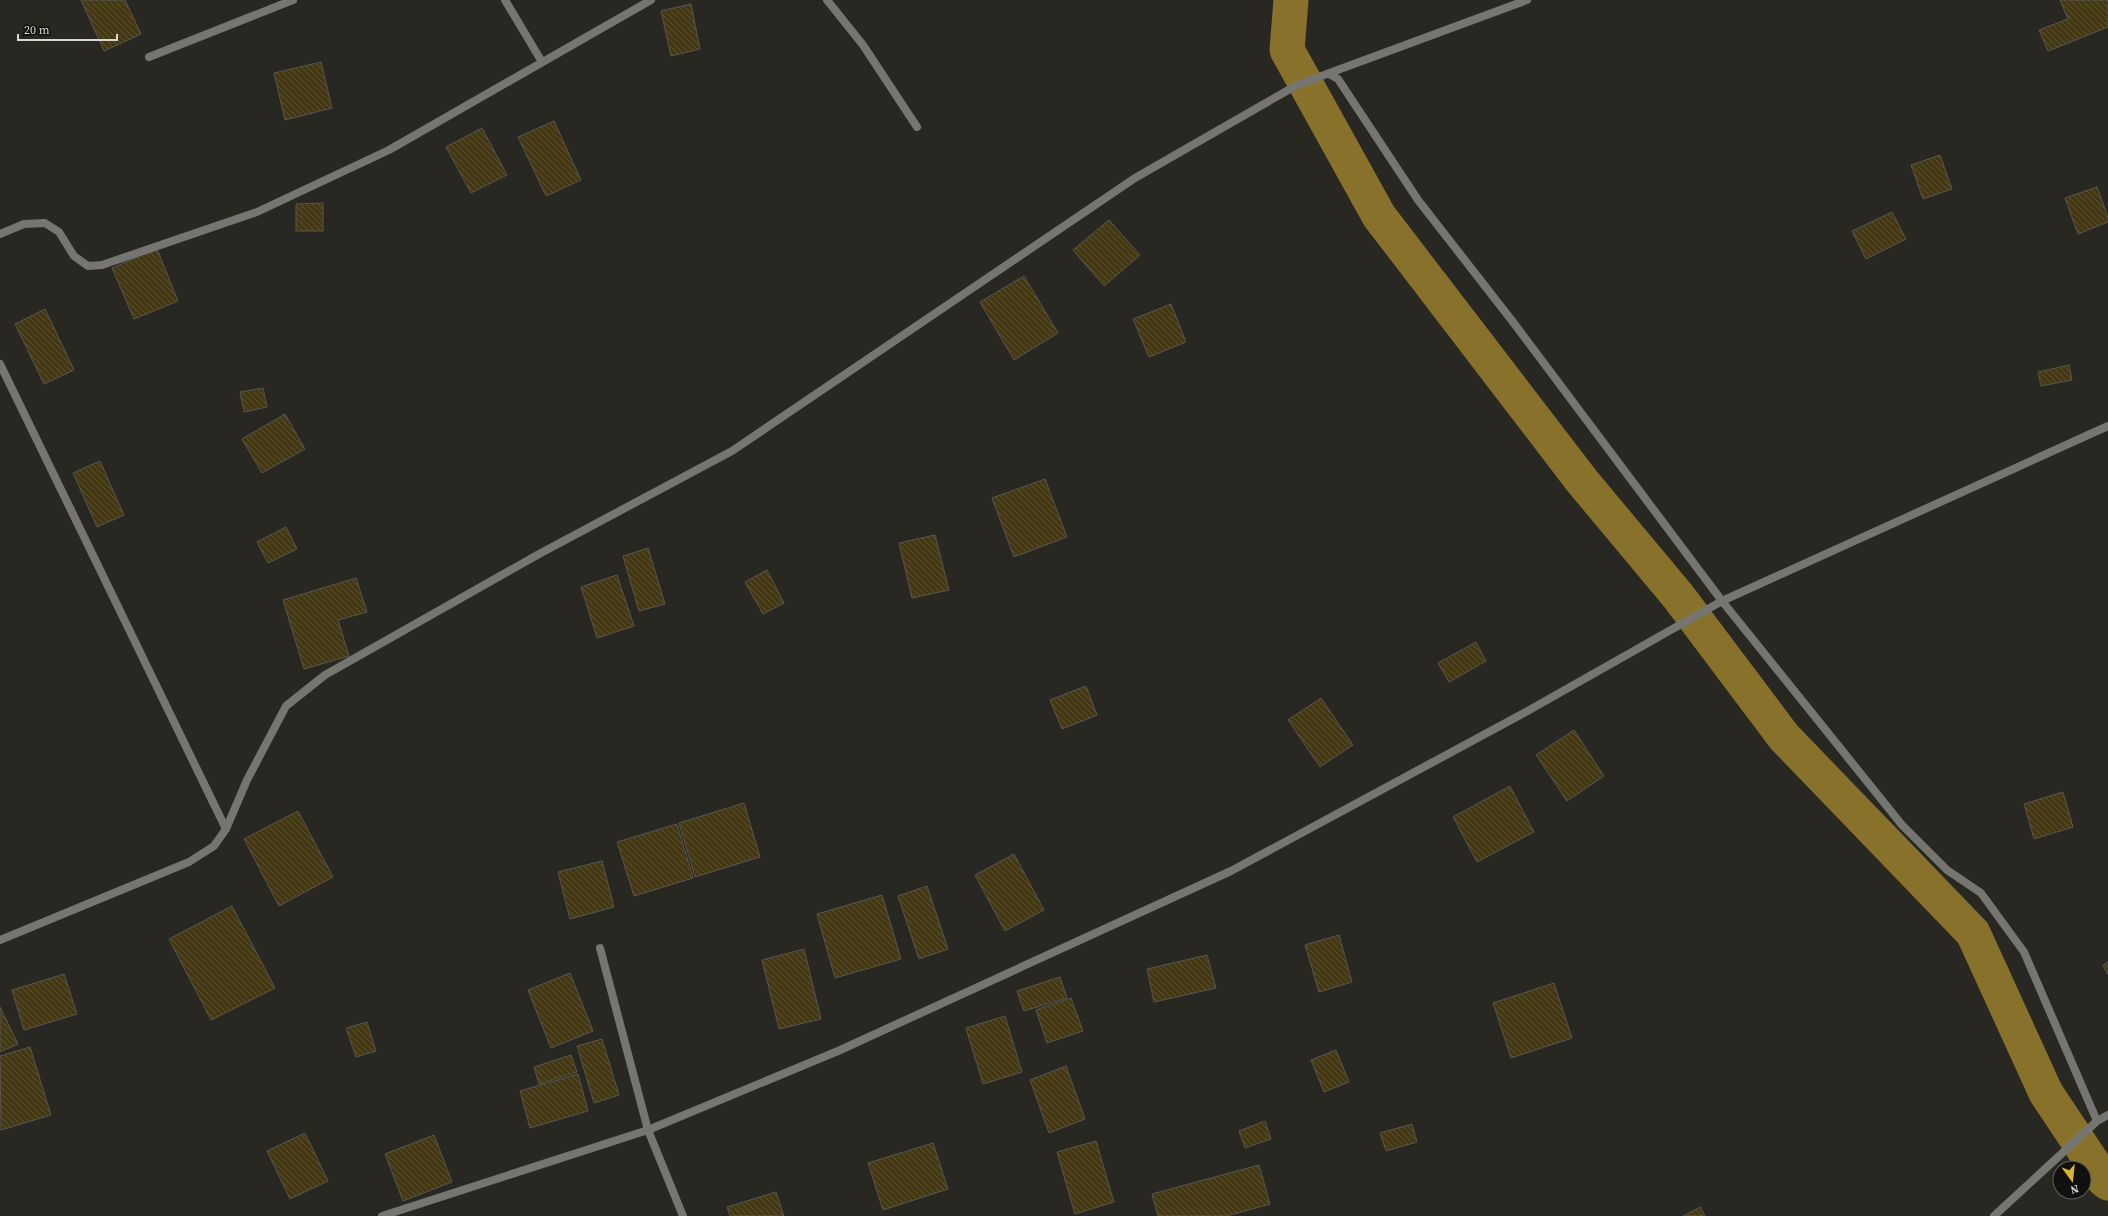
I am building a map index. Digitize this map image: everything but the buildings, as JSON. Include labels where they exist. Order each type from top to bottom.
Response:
[{"type":"street","points":[[149,57],[293,0]]},
{"type":"street","points":[[505,0],[542,62]]},
{"type":"street","points":[[0,234],[24,224],[45,223],[59,232],[74,256],[88,266],[102,265],[257,212],[389,150],[651,0]]},
{"type":"street","points":[[827,0],[863,45],[917,127]]},
{"type":"street","points":[[0,940],[189,862],[214,846],[226,829],[247,780],[286,706],[325,675],[539,554],[732,451],[1135,178],[1297,85],[1316,76],[1329,74],[1354,65],[1527,0]]},
{"type":"street","points":[[1329,74],[1338,79],[1418,200],[1513,322],[1719,602],[1902,825],[1947,870],[1981,893],[2024,952],[2094,1124]]},
{"type":"street","points":[[0,364],[226,829]]},
{"type":"street","points":[[382,1216],[648,1130],[838,1051],[1230,871],[1524,713],[1719,602],[2108,426]]},
{"type":"street","points":[[600,948],[648,1130],[683,1216]]},
{"type":"street","points":[[1994,1216],[2094,1124],[2108,1115]]},
{"type":"street","points":[[406,1207],[409,1216]]},
{"type":"waterway","points":[[1291,0],[1287,50],[1379,216],[1582,481],[1678,596],[1784,737],[1973,933],[2046,1093],[2104,1180],[2108,1183]]}]
